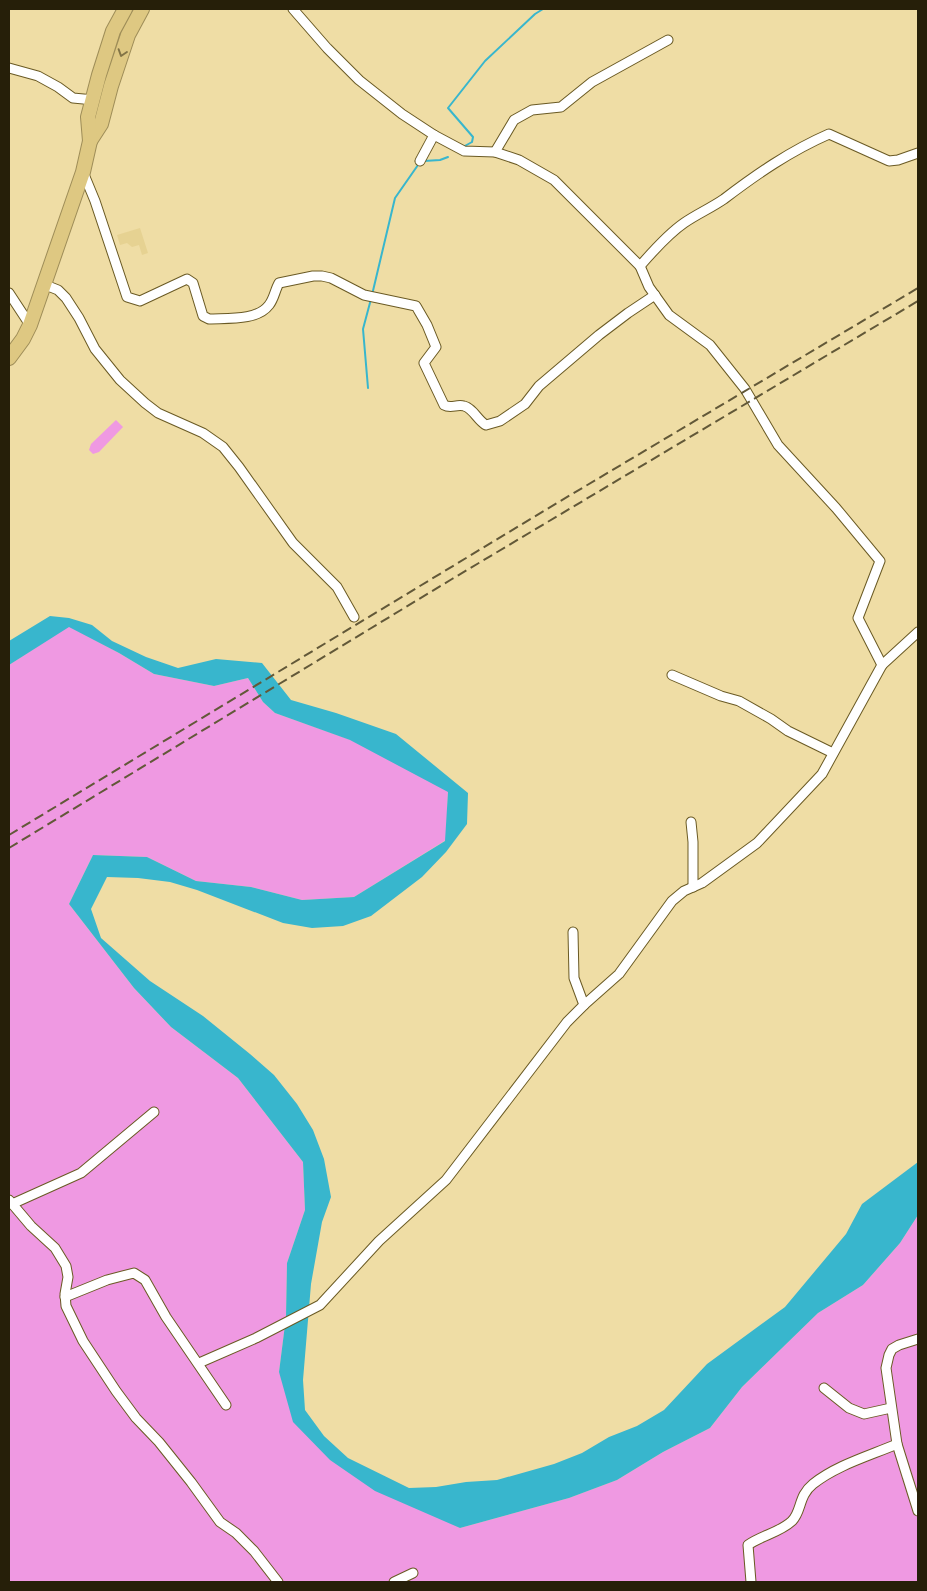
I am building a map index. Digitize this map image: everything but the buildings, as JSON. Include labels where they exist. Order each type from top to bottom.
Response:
[{"type":"highway","points":[[90,141],[88,117],[99,75],[114,31],[125,9]]},
{"type":"highway","points":[[9,358],[23,339],[30,325],[82,172],[90,141],[101,124],[128,35],[142,9]]},
{"type":"street","points":[[293,9],[327,48],[359,80],[402,114],[434,135],[464,151],[495,152],[519,160],[554,180],[640,266],[655,295],[669,315],[710,345],[745,389],[778,445],[836,508],[880,561],[858,618],[882,665]]},
{"type":"street","points":[[495,152],[514,120],[532,110],[561,107],[592,82],[668,40]]},
{"type":"street","points":[[9,68],[38,76],[73,98],[94,100]]},
{"type":"street","points":[[640,266],[682,224],[723,199],[773,163],[829,134],[889,162],[918,153]]},
{"type":"street","points":[[420,160],[434,135]]},
{"type":"street","points":[[82,172],[95,201],[127,297],[140,301],[187,279],[193,283],[203,316],[209,319],[254,315],[268,307],[279,283],[312,276],[331,278],[367,296],[416,306],[428,325],[436,347],[424,363],[444,405],[448,408],[464,406],[470,409],[486,425],[500,421],[525,404],[539,386],[599,335],[655,295]]},
{"type":"street","points":[[43,284],[58,290],[66,298],[95,348],[120,380],[145,403],[158,413],[203,433],[223,447],[240,467],[293,543],[337,587],[354,617]]},
{"type":"street","points":[[9,293],[30,325]]},
{"type":"street","points":[[199,1363],[256,1338],[320,1305],[379,1241],[446,1180],[567,1022],[619,974],[672,901],[684,891],[702,883],[757,843],[822,774],[882,665],[918,632]]},
{"type":"street","points":[[672,675],[721,696],[739,701],[772,719],[788,731],[833,753]]},
{"type":"street","points":[[691,822],[693,887]]},
{"type":"street","points":[[573,932],[574,978],[584,1005]]},
{"type":"street","points":[[154,1112],[81,1173],[10,1202],[31,1226],[55,1248],[66,1266],[68,1277],[65,1297],[66,1306],[83,1340],[116,1391],[191,1482],[220,1522],[236,1533],[254,1551],[278,1582]]},
{"type":"street","points":[[65,1297],[107,1280],[134,1274],[146,1280],[166,1317],[226,1405]]},
{"type":"street","points":[[918,1339],[892,1349],[886,1368],[897,1444],[918,1511]]},
{"type":"street","points":[[824,1388],[849,1408],[864,1414],[891,1408]]},
{"type":"street","points":[[751,1582],[748,1545],[755,1540],[773,1534],[793,1520],[798,1512],[802,1496],[811,1485],[829,1473],[897,1444]]},
{"type":"street","points":[[394,1582],[413,1573]]},
{"type":"shaded area","points":[[140,228],[148,253],[142,255],[139,245],[132,247],[127,243],[120,245],[117,235]]},
{"type":"shaded area","points":[[116,420],[123,427],[99,452],[93,454],[89,450],[91,444]]},
{"type":"shaded area","points":[[69,626],[154,674],[214,686],[248,678],[263,702],[275,713],[351,740],[448,791],[446,840],[354,897],[302,900],[251,887],[196,881],[147,857],[93,855],[69,904],[134,988],[171,1027],[238,1078],[303,1162],[305,1210],[287,1263],[286,1317],[279,1372],[330,1460],[460,1528],[569,1498],[617,1480],[663,1452],[710,1428],[742,1387],[818,1313],[863,1285],[900,1243],[918,1215],[918,1582],[9,1582],[9,665]]},
{"type":"water","points":[[50,616],[69,618],[92,625],[112,641],[146,657],[178,668],[216,659],[262,663],[291,700],[396,734],[468,793],[467,824],[446,852],[422,877],[371,916],[343,926],[312,928],[283,923],[197,890],[170,882],[138,878],[107,877],[91,909],[101,938],[150,981],[203,1016],[274,1075],[297,1104],[313,1130],[324,1159],[331,1197],[322,1222],[311,1284],[303,1380],[305,1410],[324,1436],[348,1458],[409,1488],[436,1487],[466,1482],[497,1480],[554,1464],[582,1453],[609,1437],[637,1426],[664,1410],[707,1364],[785,1307],[846,1234],[862,1204],[918,1162],[918,1215],[900,1243],[863,1285],[818,1313],[742,1387],[710,1428],[663,1452],[617,1480],[569,1498],[460,1528],[375,1491],[330,1460],[293,1422],[279,1372],[286,1317],[287,1263],[305,1210],[303,1162],[238,1078],[171,1027],[134,988],[69,904],[93,855],[147,857],[196,881],[251,887],[302,900],[354,897],[445,841],[448,792],[350,740],[275,713],[263,702],[248,678],[214,686],[154,674],[69,627],[9,665],[9,641]]},
{"type":"waterway","points":[[463,147],[472,142],[473,137],[448,108],[485,61],[535,14],[543,9]]},
{"type":"waterway","points":[[424,161],[440,160],[448,157]]},
{"type":"waterway","points":[[372,295],[395,198],[418,165]]},
{"type":"waterway","points":[[368,388],[363,329],[371,299]]},
{"type":"railway","points":[[9,835],[547,509],[918,288]]},
{"type":"railway","points":[[9,848],[452,579],[918,301]]}]
